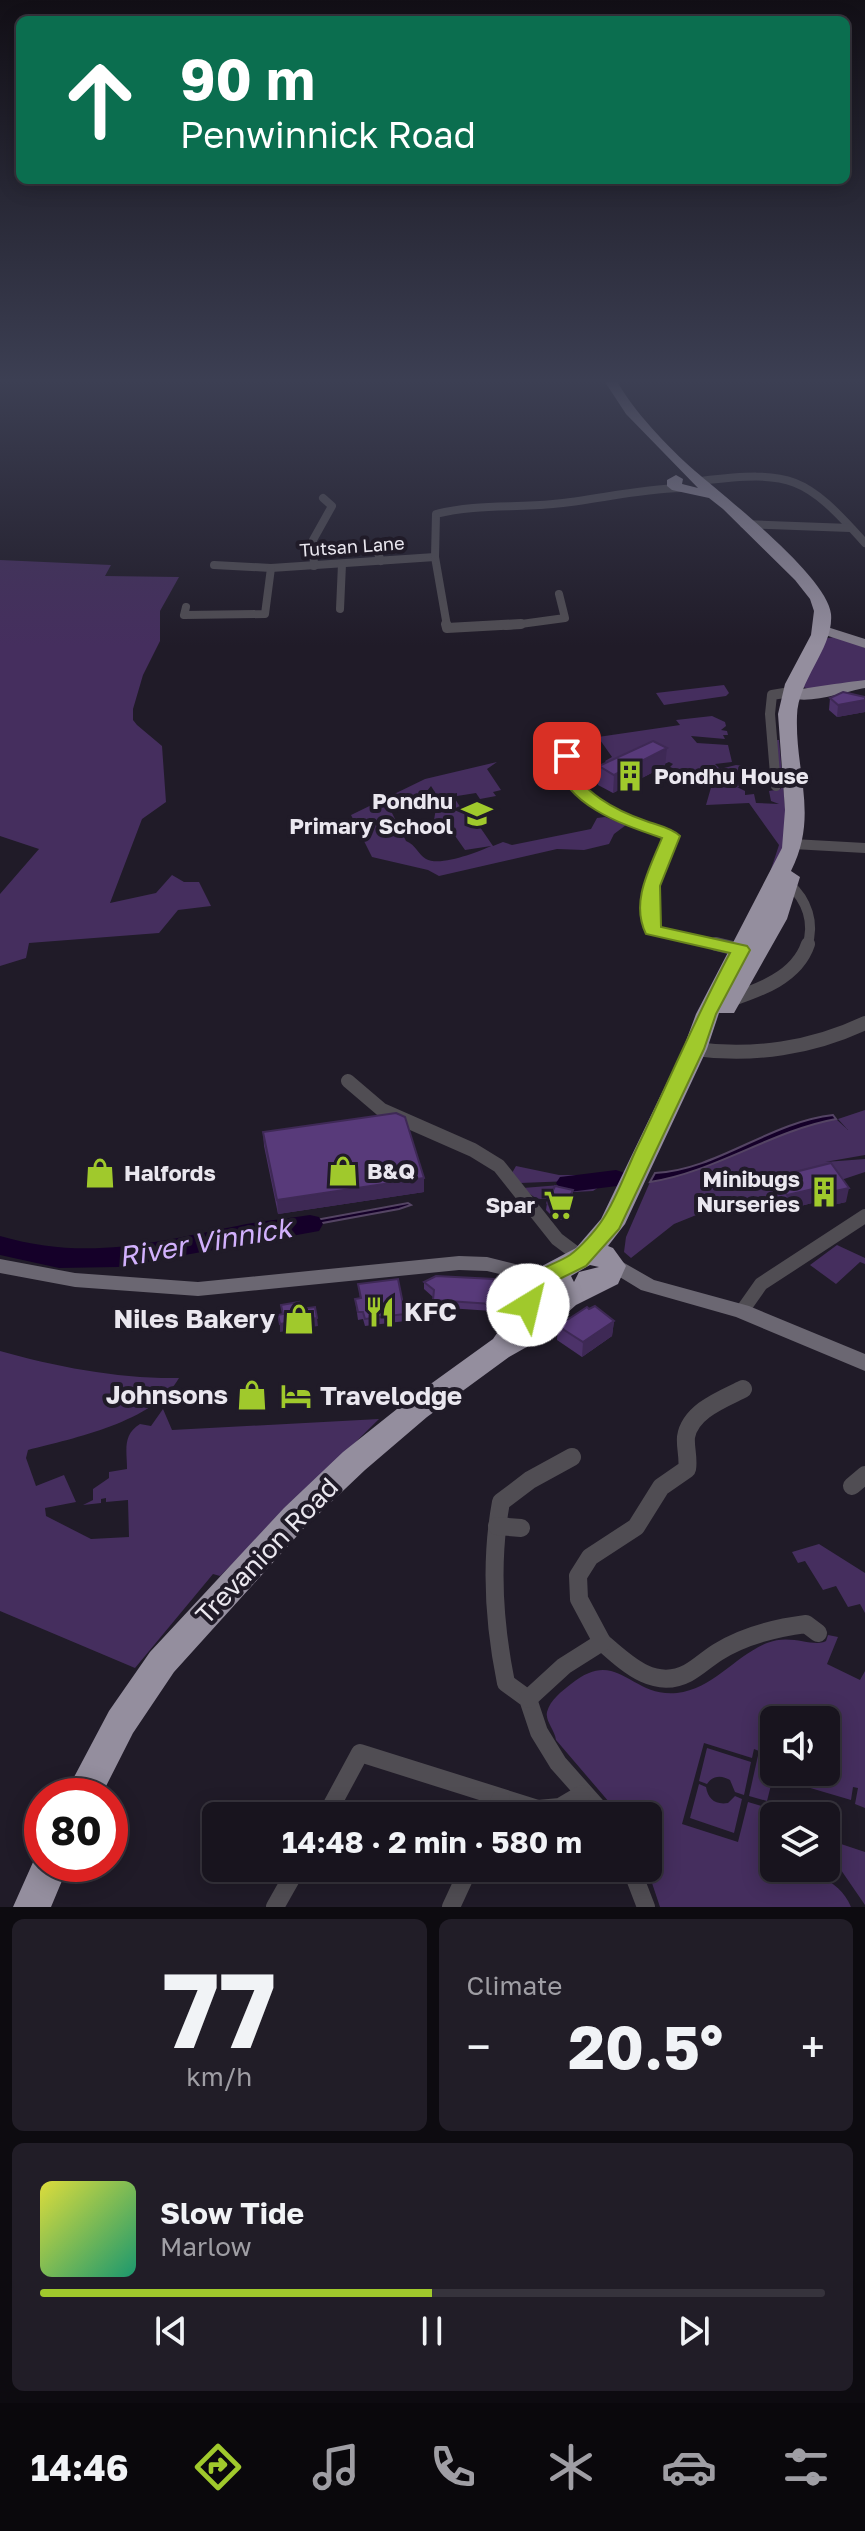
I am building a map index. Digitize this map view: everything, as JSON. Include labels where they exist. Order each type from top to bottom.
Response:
[{"type":"highway","points":[[596,1264],[637,1167],[695,1047],[707,1014],[749,952],[776,919],[789,884],[794,783],[780,737],[790,693],[817,637],[823,614],[819,600],[718,498],[687,481],[676,468]]},
{"type":"highway","points":[[695,1047],[730,1000],[792,846]]},
{"type":"highway","name":"Trevanion Road","points":[[91,1778],[121,1722],[162,1662],[245,1569],[354,1461],[417,1409],[499,1349],[522,1337],[546,1291],[596,1264]]},
{"type":"highway","points":[[32,1907],[43,1882]]},
{"type":"main road","points":[[817,637],[865,644]]},
{"type":"main road","points":[[790,693],[805,695],[863,687]]},
{"type":"main road","points":[[0,1266],[75,1280],[198,1289],[359,1271],[459,1263],[487,1264],[546,1291]]},
{"type":"main road","points":[[596,1264],[648,1285],[742,1311],[865,1363]]},
{"type":"street","points":[[559,594],[565,618],[492,628],[447,628],[435,557],[436,514],[453,509],[553,504],[687,481],[746,476],[793,481],[820,494],[865,543]]},
{"type":"street","points":[[314,566],[313,540],[332,506],[323,498]]},
{"type":"street","points":[[744,524],[850,528]]},
{"type":"street","points":[[381,561],[375,546],[389,541]]},
{"type":"street","name":"Tutsan Lane","points":[[214,565],[271,568],[435,557]]},
{"type":"street","points":[[340,609],[342,564]]},
{"type":"street","name":"Tutsan Lane","points":[[186,607],[184,615],[265,614],[271,568]]},
{"type":"street","points":[[776,786],[780,737]]},
{"type":"street","points":[[590,748],[562,759],[566,775],[579,789],[625,819],[672,836],[651,886],[649,906],[652,930],[749,952]]},
{"type":"street","points":[[792,846],[865,848]]},
{"type":"street","points":[[730,1000],[760,991],[778,980],[800,962],[808,948],[812,932],[809,916],[804,902],[789,884]]},
{"type":"street","points":[[695,1047],[719,1052],[815,1044],[865,1023]]},
{"type":"street","points":[[348,1081],[382,1110],[485,1156],[518,1186],[557,1239],[596,1264]]},
{"type":"street","points":[[742,1311],[761,1284],[865,1216]]},
{"type":"street","points":[[743,1389],[713,1405],[692,1423],[686,1437],[687,1469],[661,1487],[636,1527],[590,1557],[578,1576],[579,1599],[602,1642],[638,1671],[667,1680],[682,1676],[716,1654],[757,1634],[810,1623]]},
{"type":"street","points":[[572,1457],[530,1480],[501,1502],[497,1526],[497,1587],[505,1680],[528,1699],[533,1722],[590,1802]]},
{"type":"street","points":[[497,1526],[521,1528]]},
{"type":"street","points":[[528,1699],[564,1666],[602,1642]]},
{"type":"street","points":[[334,1802],[360,1753],[484,1802]]},
{"type":"street","points":[[571,1802],[582,1794]]},
{"type":"street","points":[[275,1907],[289,1882]]},
{"type":"street","points":[[451,1907],[463,1882]]},
{"type":"street","points":[[636,1882],[646,1907]]},
{"type":"shaded area","points":[[0,560],[111,565],[105,576],[179,577],[160,611],[160,641],[143,675],[133,709],[133,720],[162,746],[166,802],[142,819],[110,903],[156,893],[172,875],[184,882],[199,882],[211,906],[178,910],[159,933],[29,943],[26,958],[0,966],[0,894],[39,849],[0,836]]},
{"type":"shaded area","points":[[839,636],[865,648],[865,681],[812,690],[803,687],[823,639]]},
{"type":"shaded area","points":[[724,685],[729,693],[726,696],[664,705],[656,693]]},
{"type":"shaded area","points":[[712,716],[725,722],[726,726],[721,730],[727,731],[728,735],[723,735],[725,739],[691,736],[697,743],[728,745],[732,762],[715,764],[720,769],[745,766],[748,773],[741,773],[742,777],[737,777],[737,782],[769,780],[769,786],[737,787],[745,791],[745,795],[754,794],[756,803],[779,804],[771,801],[769,791],[781,789],[776,740],[779,740],[787,828],[780,859],[758,909],[779,845],[749,803],[706,805],[712,784],[670,767],[673,764],[669,762],[662,765],[608,765],[605,761],[612,757],[598,737],[680,725],[676,720]]},
{"type":"shaded area","points":[[497,762],[487,769],[501,790],[493,792],[496,796],[480,799],[476,793],[452,794],[467,818],[473,817],[493,846],[591,829],[597,818],[605,817],[626,825],[614,834],[609,844],[584,850],[557,849],[439,876],[428,870],[372,857],[351,815],[425,779]],"holes":[[[431,786],[438,797],[434,820],[446,823],[465,850],[491,846],[449,860],[432,861],[423,857],[406,841],[388,805],[411,800],[411,797],[427,791]]]},
{"type":"shaded area","points":[[865,1110],[865,1155],[825,1162],[865,1159],[865,1172],[832,1183],[774,1191],[777,1197],[740,1207],[731,1201],[674,1224],[631,1258],[624,1252],[626,1237],[650,1182],[697,1170],[812,1125],[836,1119],[848,1130],[838,1119]]},
{"type":"shaded area","points":[[833,1115],[836,1119],[789,1132],[697,1170],[650,1182],[655,1173],[700,1164],[787,1127]]},
{"type":"shaded area","points":[[516,1166],[559,1175],[595,1175],[597,1180],[520,1183],[512,1173]]},
{"type":"shaded area","points":[[597,1182],[599,1187],[593,1191],[555,1193],[547,1199],[536,1198],[523,1188]]},
{"type":"shaded area","points":[[408,1203],[411,1205],[399,1209],[284,1230],[283,1226]]},
{"type":"shaded area","points":[[837,1245],[865,1258],[865,1264],[860,1262],[836,1284],[810,1265]]},
{"type":"shaded area","points":[[0,1351],[89,1371],[179,1378],[167,1393],[132,1417],[89,1434],[28,1450],[26,1458],[36,1486],[64,1475],[76,1502],[45,1508],[46,1516],[91,1539],[129,1537],[128,1500],[106,1502],[106,1498],[101,1499],[101,1503],[83,1505],[93,1500],[93,1489],[109,1478],[109,1472],[127,1469],[130,1433],[140,1424],[151,1426],[163,1409],[172,1430],[379,1419],[220,1576],[213,1574],[135,1668],[0,1611]]},
{"type":"shaded area","points":[[819,1544],[865,1573],[865,1613],[860,1604],[848,1607],[836,1586],[823,1590],[805,1561],[798,1563],[792,1552]]},
{"type":"shaded area","points":[[828,1635],[838,1637],[827,1664],[860,1680],[865,1671],[865,1808],[855,1804],[858,1788],[853,1787],[851,1800],[804,1786],[840,1786],[840,1706],[760,1706],[760,1786],[771,1786],[767,1801],[749,1796],[759,1751],[754,1749],[752,1758],[704,1743],[682,1824],[738,1842],[748,1802],[760,1806],[760,1882],[830,1882],[851,1907],[660,1907],[652,1882],[662,1882],[662,1802],[609,1802],[556,1740],[547,1715],[551,1704],[571,1684],[601,1670],[613,1671],[647,1688],[677,1693],[713,1679],[767,1643],[785,1639],[826,1641]]},
{"type":"shaded area","points":[[707,1748],[751,1762],[744,1795],[735,1792],[730,1780],[724,1777],[715,1777],[707,1784],[699,1781]]},
{"type":"shaded area","points":[[699,1784],[706,1787],[710,1798],[716,1802],[728,1803],[735,1796],[742,1799],[734,1833],[690,1818]]},
{"type":"shaded area","points":[[840,1844],[865,1852],[865,1905],[841,1870]]},
{"type":"building","points":[[843,692],[865,697],[865,700],[838,705],[830,698]]},
{"type":"building","points":[[653,741],[667,748],[614,775],[599,766]]},
{"type":"building","name":"B&Q","points":[[396,1113],[405,1117],[424,1178],[277,1200],[263,1132]]},
{"type":"building","points":[[831,1163],[849,1188],[822,1194],[818,1188],[787,1195],[775,1177]]},
{"type":"building","points":[[555,1186],[573,1190],[562,1213],[553,1210],[547,1203]]},
{"type":"building","points":[[436,1276],[494,1279],[492,1304],[433,1300],[434,1290],[424,1282]]},
{"type":"building","name":"KFC","points":[[398,1279],[405,1314],[365,1319],[363,1312],[358,1312],[355,1299],[361,1298],[358,1284]]},
{"type":"building","points":[[299,1302],[300,1309],[315,1307],[317,1318],[280,1324],[278,1315],[283,1314],[281,1305]]},
{"type":"building","points":[[595,1306],[614,1321],[583,1342],[558,1326],[587,1307]]},
{"type":"waterway","name":"River Vinnick","points":[[569,1183],[616,1179]]},
{"type":"waterway","name":"River Vinnick","points":[[0,1245],[59,1259],[118,1258],[310,1224]]},
{"type":"place","name":"Pondhu House","points":[[630,776]]},
{"type":"place","name":"Pondhu Primary School","points":[[477,814]]},
{"type":"place","name":"B&Q","points":[[343,1171]]},
{"type":"place","name":"Halfords","points":[[100,1173]]},
{"type":"place","name":"Minibugs Nurseries","points":[[824,1192]]},
{"type":"place","name":"Spar","points":[[559,1205]]},
{"type":"place","name":"KFC","points":[[380,1312]]},
{"type":"place","name":"Niles Bakery","points":[[299,1319]]},
{"type":"place","name":"Johnsons","points":[[252,1395]]},
{"type":"place","name":"Travelodge","points":[[296,1396]]},
{"type":"route","points":[[528,1305],[530,1290],[535,1282],[585,1255],[612,1224],[695,1049],[707,1014],[741,950],[652,930],[649,906],[651,886],[672,836],[625,819],[585,795],[566,775],[562,759],[567,756]]}]
